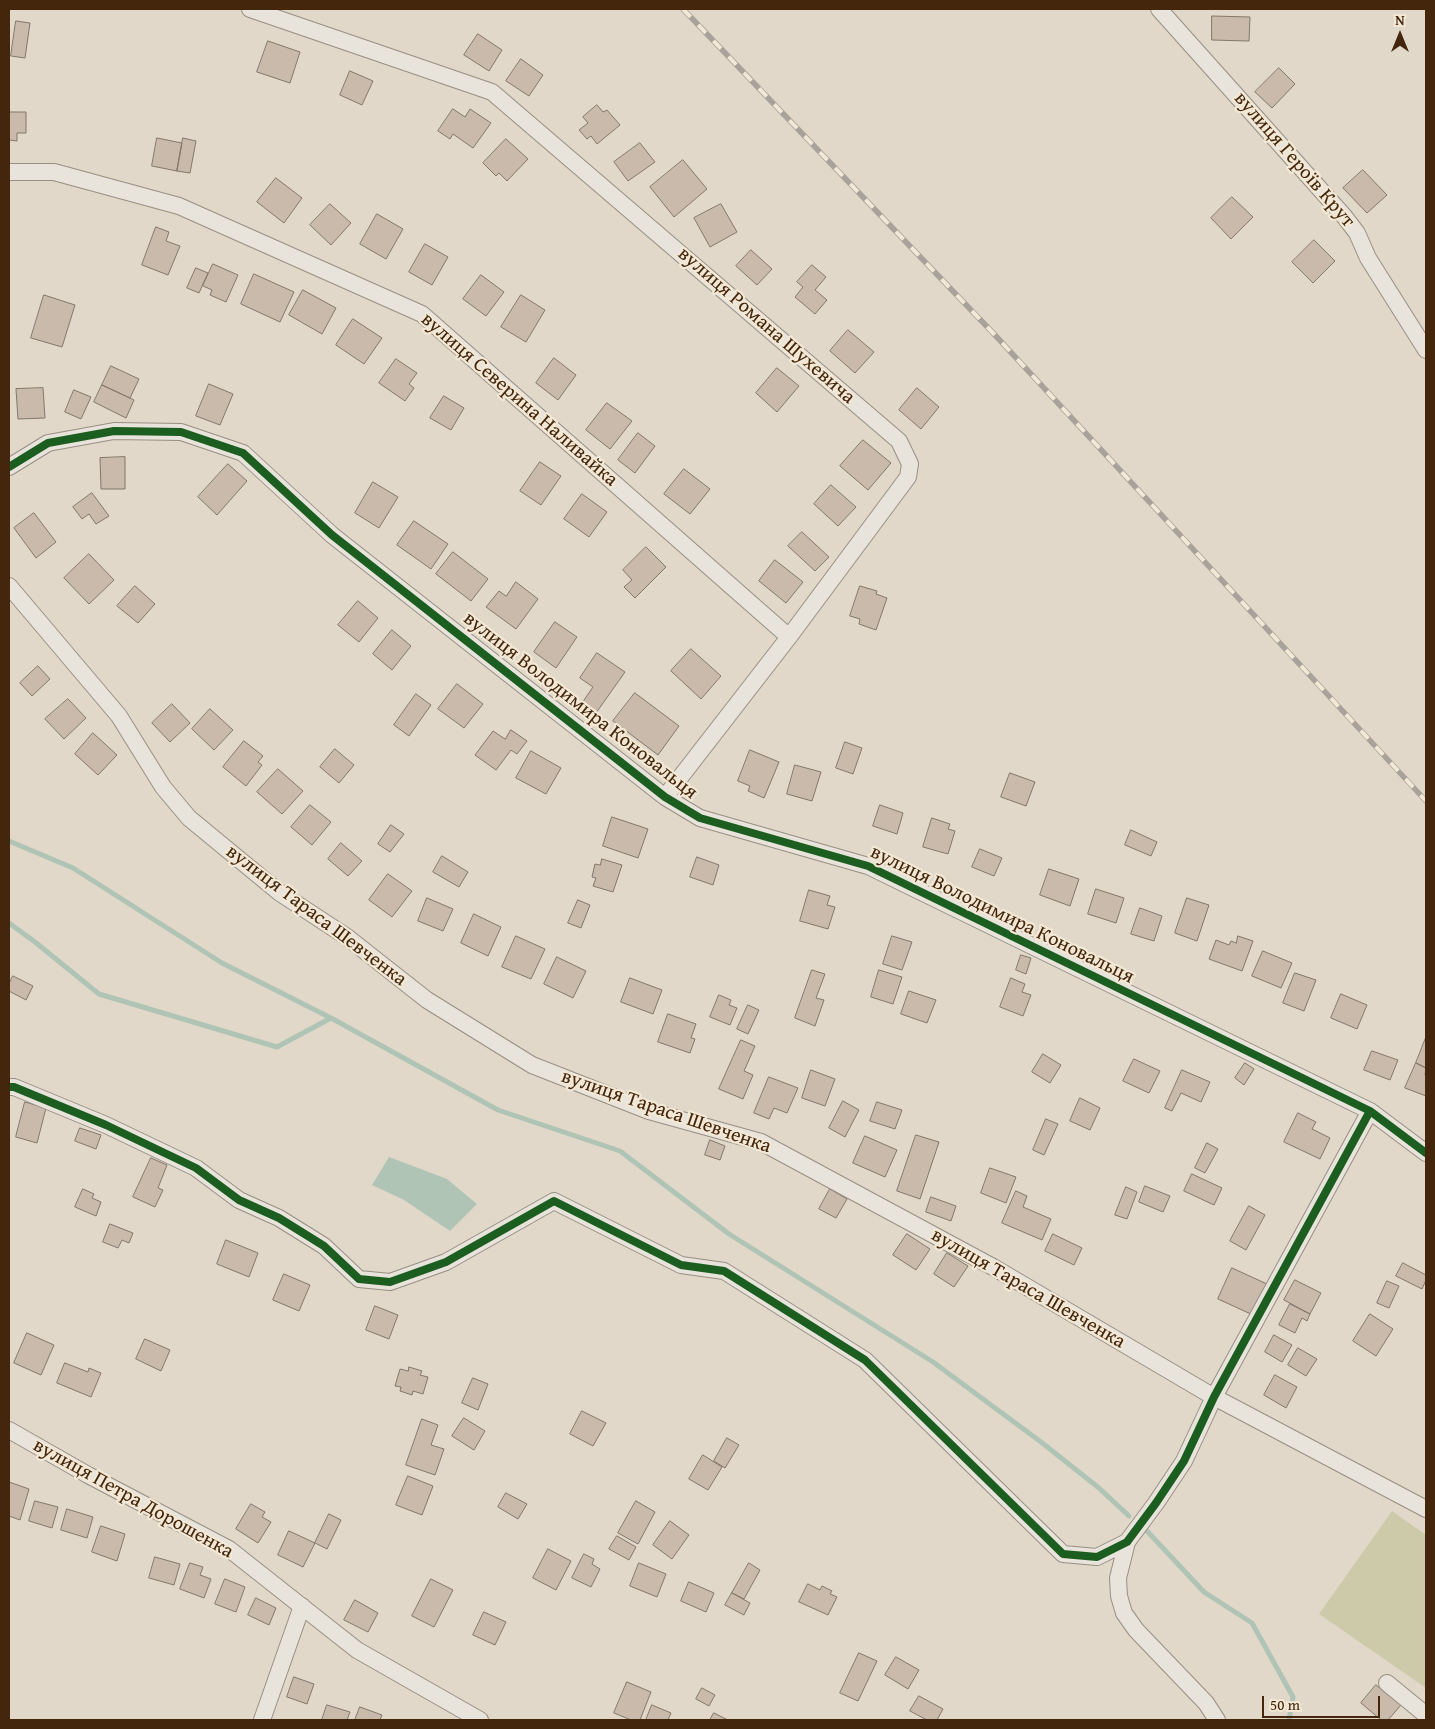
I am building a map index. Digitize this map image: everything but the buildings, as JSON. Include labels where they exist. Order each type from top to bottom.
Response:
[{"type":"street","name":"вулиця Романа Шухевича","points":[[250,9],[492,92],[900,441],[910,464],[908,477],[790,637],[665,796]]},
{"type":"street","name":"вулиця Героїв Крут","points":[[1159,9],[1357,232],[1368,258],[1386,289],[1426,350]]},
{"type":"street","name":"вулиця Северина Наливайка","points":[[9,172],[54,172],[179,206],[422,314],[790,637]]},
{"type":"street","name":"вулиця Володимира Коновальця","points":[[9,467],[48,443],[114,432],[181,432],[243,453],[332,535],[665,796],[700,818],[868,866],[1370,1111],[1426,1153]]},
{"type":"street","name":"вулиця Тараса Шевченка","points":[[9,586],[119,716],[163,787],[189,818],[280,893],[347,937],[427,1000],[532,1066],[649,1111],[761,1142],[993,1266],[1214,1397],[1426,1509]]},
{"type":"street","points":[[9,1087],[14,1087],[106,1125],[196,1168],[239,1200],[279,1218],[324,1246],[359,1279],[390,1282],[446,1262],[554,1201],[681,1265],[724,1271],[865,1360],[1063,1554],[1096,1557],[1127,1542]]},
{"type":"street","points":[[1217,1720],[1206,1703],[1136,1630],[1124,1612],[1119,1596],[1118,1578],[1127,1542],[1184,1460],[1214,1397],[1370,1111]]},
{"type":"street","name":"вулиця Петра Дорошенка","points":[[9,1430],[88,1475],[228,1548],[357,1650],[480,1720]]},
{"type":"street","points":[[262,1720],[302,1606]]},
{"type":"street","points":[[1387,1683],[1426,1715]]},
{"type":"shaded area","points":[[389,1157],[447,1179],[477,1204],[450,1231],[404,1200],[372,1185]]},
{"type":"shaded area","points":[[1392,1511],[1426,1535],[1426,1688],[1319,1614]]},
{"type":"waterway","points":[[9,841],[73,868],[222,963],[331,1018]]},
{"type":"waterway","points":[[9,923],[99,994],[277,1047],[331,1018],[498,1110],[620,1151],[729,1234],[933,1362],[1041,1442],[1099,1488],[1129,1516]]},
{"type":"waterway","points":[[1147,1531],[1204,1592],[1252,1623],[1293,1697],[1289,1720]]},
{"type":"railway","points":[[683,9],[994,334],[1426,801]]},
{"type":"cycle path","points":[[9,467],[48,443],[114,431],[181,432],[243,453],[332,535],[665,797],[700,818],[868,866],[1370,1111],[1426,1153]]},
{"type":"cycle path","points":[[9,1087],[14,1087],[106,1125],[196,1168],[239,1200],[279,1218],[324,1246],[359,1279],[390,1282],[446,1262],[554,1201],[681,1265],[724,1271],[865,1360],[1063,1554],[1097,1557],[1127,1542],[1184,1461],[1214,1397],[1370,1111]]}]
